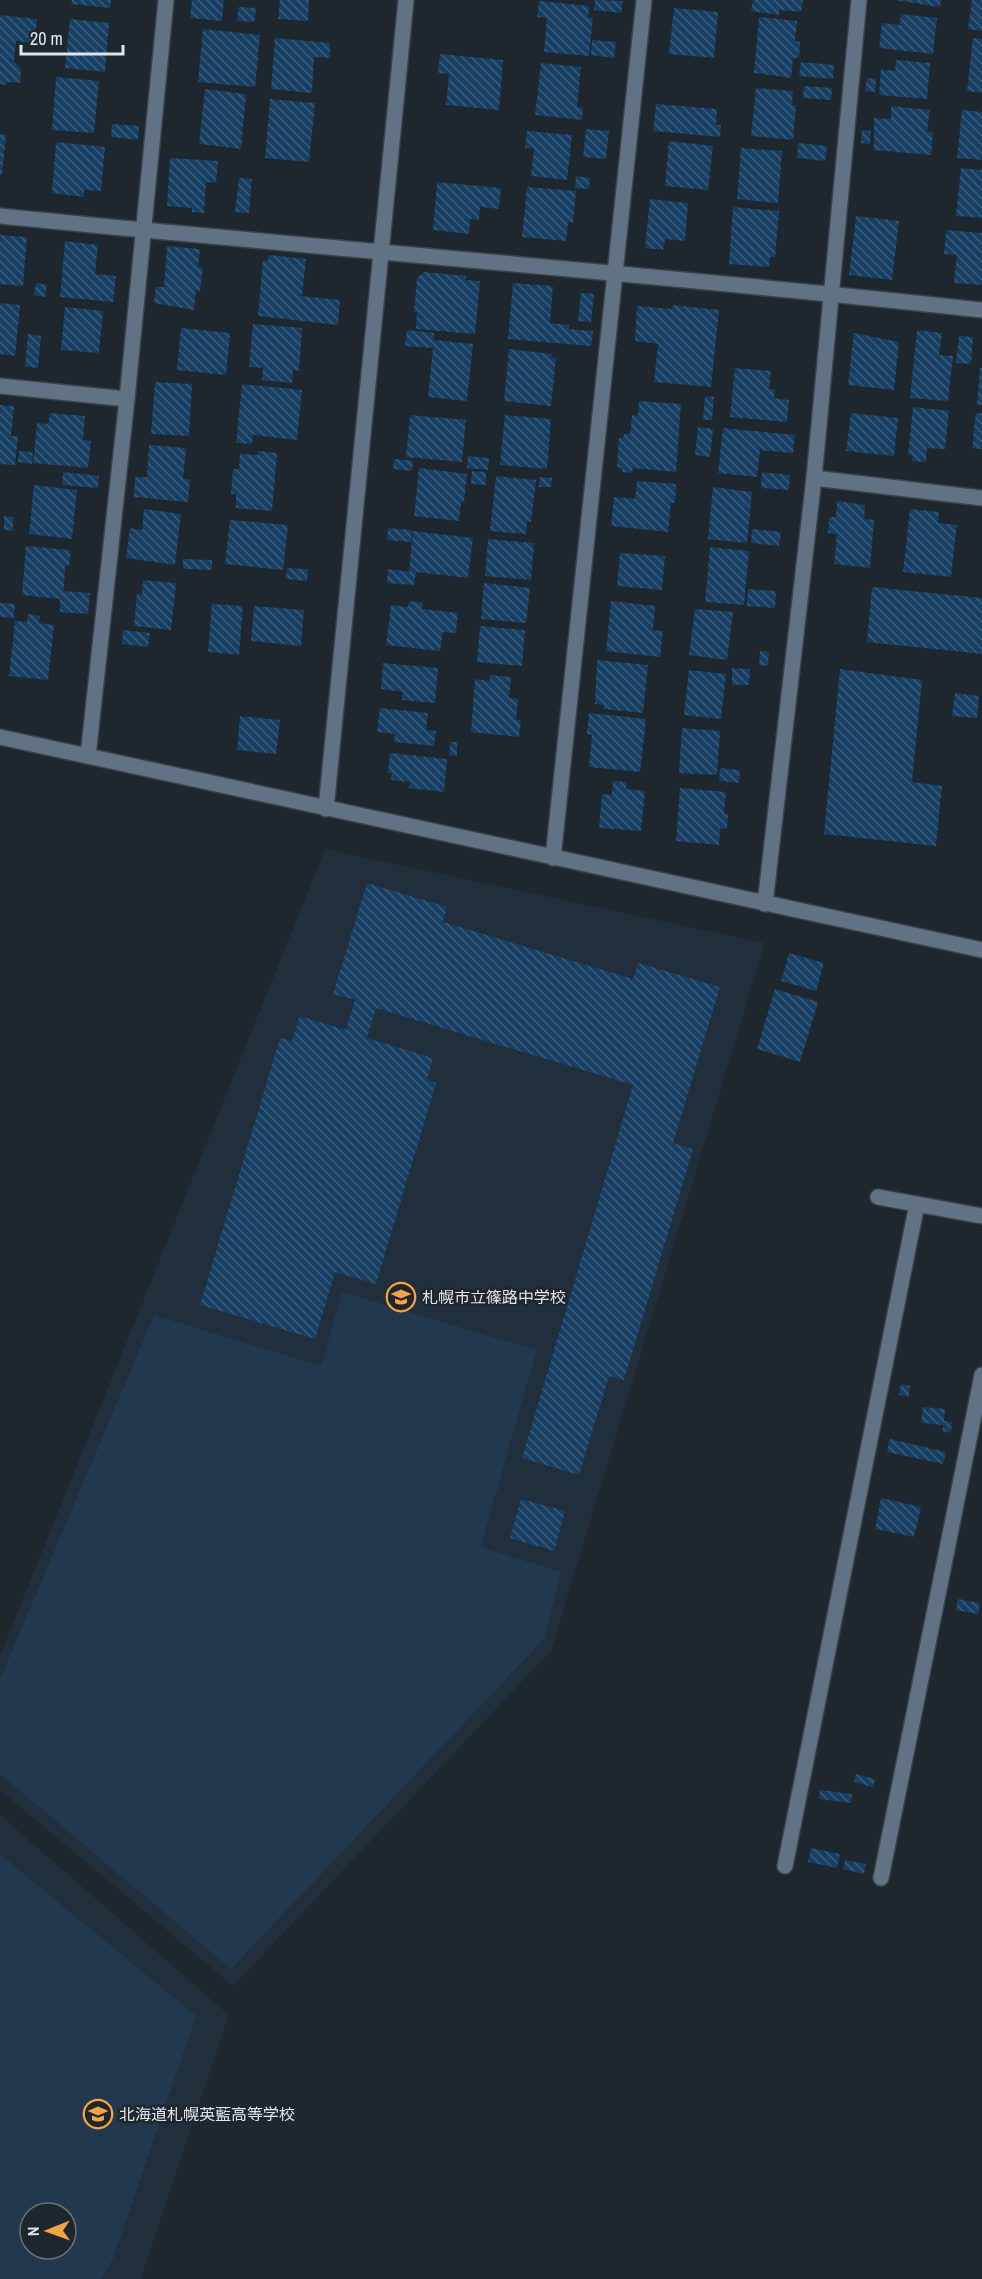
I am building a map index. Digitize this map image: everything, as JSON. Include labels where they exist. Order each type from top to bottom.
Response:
[{"type":"street","points":[[88,756],[127,399],[166,0]]},
{"type":"street","points":[[326,809],[405,0]]},
{"type":"street","points":[[553,858],[617,272],[644,0]]},
{"type":"street","points":[[765,904],[813,478],[859,0]]},
{"type":"street","points":[[0,216],[381,254],[617,272],[982,310]]},
{"type":"street","points":[[0,386],[127,399]]},
{"type":"street","points":[[813,478],[982,498]]},
{"type":"street","points":[[0,737],[982,950]]},
{"type":"street","points":[[878,1197],[982,1216]]},
{"type":"street","points":[[785,1866],[917,1204]]},
{"type":"street","points":[[881,1878],[978,1419],[982,1375]]},
{"type":"shaded area","name":"札幌市立篠路中学校","points":[[325,849],[765,943],[551,1651],[233,1986],[0,1790],[0,1656]]},
{"type":"shaded area","points":[[342,1292],[537,1350],[481,1547],[561,1572],[544,1639],[231,1969],[0,1774],[0,1679],[154,1315],[321,1366]]},
{"type":"shaded area","name":"北海道札幌英藍高等学校","points":[[0,1815],[229,2015],[141,2279],[0,2279]]},
{"type":"shaded area","name":"北海道札幌英藍高等学校","points":[[0,1854],[196,2016],[113,2259],[101,2279],[0,2279]]},
{"type":"building","points":[[72,0],[111,0],[110,8],[71,4]]},
{"type":"building","points":[[192,0],[224,0],[222,21],[190,18]]},
{"type":"building","points":[[280,0],[309,0],[308,21],[278,19]]},
{"type":"building","points":[[595,0],[623,1],[621,13],[594,10]]},
{"type":"building","points":[[753,0],[803,0],[801,12],[779,10],[779,15],[751,11]]},
{"type":"building","points":[[894,0],[941,0],[940,7]]},
{"type":"building","points":[[972,0],[982,0],[982,31],[968,29]]},
{"type":"building","points":[[539,1],[589,6],[588,18],[593,18],[589,56],[544,52],[547,18],[537,17]]},
{"type":"building","points":[[238,7],[256,8],[254,22],[237,21]]},
{"type":"building","points":[[674,8],[718,12],[714,58],[669,54]]},
{"type":"building","points":[[901,14],[937,18],[933,54],[879,48],[882,23],[900,25]]},
{"type":"building","points":[[0,15],[37,19],[34,43],[16,41],[14,61],[21,69],[20,83],[0,84]]},
{"type":"building","points":[[759,17],[797,21],[795,41],[800,42],[799,58],[793,58],[791,78],[754,73]]},
{"type":"building","points":[[70,19],[109,23],[105,72],[65,68]]},
{"type":"building","points":[[203,29],[260,35],[255,87],[198,82]]},
{"type":"building","points":[[275,38],[330,43],[330,58],[314,57],[312,93],[271,89]]},
{"type":"building","points":[[973,38],[982,39],[982,93],[967,91]]},
{"type":"building","points":[[592,40],[616,42],[614,58],[591,55]]},
{"type":"building","points":[[440,54],[503,60],[499,110],[446,105],[449,74],[438,73]]},
{"type":"building","points":[[896,60],[930,63],[927,99],[879,95],[881,69],[895,71]]},
{"type":"building","points":[[801,62],[834,65],[833,79],[799,76]]},
{"type":"building","points":[[541,63],[581,67],[577,107],[583,108],[582,120],[535,115]]},
{"type":"building","points":[[56,77],[99,81],[94,133],[52,130]]},
{"type":"building","points":[[867,78],[876,79],[875,92],[865,91]]},
{"type":"building","points":[[804,86],[832,88],[831,100],[803,98]]},
{"type":"building","points":[[756,88],[793,91],[792,105],[796,105],[793,140],[751,136]]},
{"type":"building","points":[[205,89],[246,94],[241,149],[199,144]]},
{"type":"building","points":[[270,99],[315,103],[309,162],[265,158]]},
{"type":"building","points":[[656,104],[717,109],[716,125],[721,125],[720,137],[653,131]]},
{"type":"building","points":[[891,106],[930,110],[927,132],[933,132],[931,155],[874,150],[874,118],[891,119]]},
{"type":"building","points":[[962,110],[982,112],[982,160],[957,158]]},
{"type":"building","points":[[112,124],[139,126],[138,140],[111,137]]},
{"type":"building","points":[[586,129],[609,131],[606,159],[583,157]]},
{"type":"building","points":[[862,130],[871,131],[870,144],[861,143]]},
{"type":"building","points":[[527,131],[572,135],[567,180],[531,176],[534,148],[525,148]]},
{"type":"building","points":[[0,134],[6,135],[2,175],[0,175]]},
{"type":"building","points":[[669,141],[713,146],[708,190],[665,186]]},
{"type":"building","points":[[56,142],[105,147],[101,191],[84,190],[84,197],[52,193]]},
{"type":"building","points":[[798,143],[827,146],[825,161],[797,158]]},
{"type":"building","points":[[741,148],[782,151],[778,203],[737,199]]},
{"type":"building","points":[[170,158],[218,161],[216,183],[206,182],[204,213],[192,212],[192,208],[167,206]]},
{"type":"building","points":[[961,168],[982,170],[982,218],[956,216]]},
{"type":"building","points":[[576,176],[590,178],[589,189],[575,188]]},
{"type":"building","points":[[239,178],[252,179],[249,213],[235,212]]},
{"type":"building","points":[[437,182],[501,188],[499,209],[480,207],[479,220],[470,219],[469,234],[433,230]]},
{"type":"building","points":[[527,187],[576,191],[573,222],[568,222],[566,241],[522,237]]},
{"type":"building","points":[[650,199],[688,203],[685,241],[665,239],[663,250],[645,248]]},
{"type":"building","points":[[733,207],[779,211],[775,257],[770,257],[769,267],[729,264]]},
{"type":"building","points":[[856,216],[899,221],[892,280],[849,275]]},
{"type":"building","points":[[946,230],[982,233],[982,285],[954,283],[957,255],[944,254]]},
{"type":"building","points":[[0,235],[27,237],[23,286],[0,284]]},
{"type":"building","points":[[65,241],[98,245],[95,274],[116,276],[113,302],[60,297]]},
{"type":"building","points":[[167,246],[200,249],[198,267],[203,267],[200,291],[196,290],[194,310],[154,303],[156,287],[164,287]]},
{"type":"building","points":[[269,255],[306,259],[302,296],[340,300],[338,325],[258,316],[263,260],[268,261]]},
{"type":"building","points":[[424,272],[466,276],[466,280],[480,281],[475,334],[416,329],[417,312],[414,312],[417,278]]},
{"type":"building","points":[[36,283],[47,285],[45,297],[34,295]]},
{"type":"building","points":[[513,283],[553,286],[550,323],[569,325],[569,329],[593,331],[591,346],[508,339]]},
{"type":"building","points":[[581,293],[594,294],[591,322],[578,321]]},
{"type":"building","points":[[0,303],[20,305],[15,356],[0,354]]},
{"type":"building","points":[[673,305],[719,310],[711,387],[654,382],[658,344],[635,341],[637,306],[672,309]]},
{"type":"building","points":[[65,307],[103,311],[99,353],[61,350]]},
{"type":"building","points":[[253,324],[302,328],[299,371],[293,370],[292,383],[262,380],[263,368],[249,367]]},
{"type":"building","points":[[181,328],[230,333],[226,375],[177,370]]},
{"type":"building","points":[[407,330],[434,333],[434,340],[473,344],[467,401],[428,397],[433,348],[405,346]]},
{"type":"building","points":[[917,330],[942,333],[939,355],[953,356],[948,401],[910,398]]},
{"type":"building","points":[[854,333],[899,342],[894,390],[848,385]]},
{"type":"building","points":[[28,334],[41,336],[38,368],[25,367]]},
{"type":"building","points":[[959,336],[973,337],[971,364],[956,363]]},
{"type":"building","points":[[509,349],[552,354],[551,358],[556,358],[551,406],[504,401]]},
{"type":"building","points":[[735,368],[771,371],[769,389],[775,389],[774,398],[789,400],[787,422],[730,417]]},
{"type":"building","points":[[980,368],[982,368],[982,405],[977,405]]},
{"type":"building","points":[[155,382],[192,384],[189,436],[151,434]]},
{"type":"building","points":[[242,384],[302,390],[297,440],[253,435],[252,444],[236,443]]},
{"type":"building","points":[[705,396],[714,397],[712,420],[703,420]]},
{"type":"building","points":[[639,401],[681,404],[676,472],[633,468],[632,473],[622,472],[622,468],[617,467],[619,438],[623,438],[624,434],[630,434],[632,415],[638,416]]},
{"type":"building","points":[[0,405],[14,406],[11,436],[18,436],[15,465],[0,464]]},
{"type":"building","points":[[913,407],[949,411],[945,449],[927,448],[926,462],[912,461],[913,456],[908,455]]},
{"type":"building","points":[[50,413],[85,416],[83,440],[91,441],[88,468],[33,463],[37,423],[48,424]]},
{"type":"building","points":[[851,413],[898,418],[894,456],[846,451]]},
{"type":"building","points":[[976,413],[982,413],[982,449],[972,448]]},
{"type":"building","points":[[410,415],[466,420],[462,462],[406,457]]},
{"type":"building","points":[[505,415],[551,419],[547,469],[500,465]]},
{"type":"building","points":[[698,427],[713,429],[710,457],[695,455]]},
{"type":"building","points":[[723,428],[795,435],[793,453],[760,450],[757,477],[718,473]]},
{"type":"building","points":[[149,445],[186,448],[183,479],[190,479],[188,502],[134,497],[135,477],[147,477]]},
{"type":"building","points":[[19,451],[33,452],[32,464],[18,462]]},
{"type":"building","points":[[258,451],[277,453],[272,511],[236,508],[236,494],[231,494],[233,469],[239,469],[240,454],[258,455]]},
{"type":"building","points":[[468,456],[489,458],[488,470],[467,468]]},
{"type":"building","points":[[394,459],[413,461],[412,471],[393,469]]},
{"type":"building","points":[[419,468],[467,474],[459,521],[414,516]]},
{"type":"building","points":[[472,471],[486,472],[486,485],[471,484]]},
{"type":"building","points":[[63,472],[99,476],[98,488],[62,485]]},
{"type":"building","points":[[762,472],[790,475],[789,490],[761,488]]},
{"type":"building","points":[[496,476],[536,480],[531,522],[527,521],[526,534],[490,531]]},
{"type":"building","points":[[540,477],[552,478],[551,487],[539,487]]},
{"type":"building","points":[[637,481],[676,484],[675,503],[671,503],[668,532],[611,526],[614,497],[635,499]]},
{"type":"building","points":[[34,485],[77,490],[72,539],[29,534]]},
{"type":"building","points":[[713,487],[752,492],[747,543],[708,539]]},
{"type":"building","points":[[837,501],[865,505],[864,519],[874,520],[870,568],[834,564],[837,534],[828,533],[829,517],[836,517]]},
{"type":"building","points":[[144,509],[181,514],[175,565],[126,558],[130,528],[142,530]]},
{"type":"building","points":[[910,509],[939,512],[938,523],[957,525],[951,577],[903,572]]},
{"type":"building","points":[[4,516],[13,517],[13,531],[4,530]]},
{"type":"building","points":[[230,520],[288,525],[283,570],[225,564]]},
{"type":"building","points":[[388,528],[412,530],[411,542],[387,540]]},
{"type":"building","points":[[752,529],[781,532],[779,546],[751,543]]},
{"type":"building","points":[[413,531],[473,538],[468,578],[416,572],[414,585],[387,583],[388,569],[409,572]]},
{"type":"building","points":[[488,539],[534,543],[531,580],[485,576]]},
{"type":"building","points":[[26,546],[71,550],[69,566],[65,566],[64,591],[90,593],[88,614],[60,612],[60,599],[22,595]]},
{"type":"building","points":[[710,547],[749,551],[744,605],[705,602]]},
{"type":"building","points":[[620,553],[665,556],[662,590],[617,586]]},
{"type":"building","points":[[183,559],[212,560],[212,570],[183,569]]},
{"type":"building","points":[[287,568],[308,569],[307,581],[286,579]]},
{"type":"building","points":[[143,580],[176,583],[171,630],[134,626],[137,594],[142,595]]},
{"type":"building","points":[[484,583],[530,588],[526,623],[481,619]]},
{"type":"building","points":[[872,587],[982,598],[982,654],[867,642]]},
{"type":"building","points":[[748,589],[776,591],[775,608],[747,606]]},
{"type":"building","points":[[409,601],[423,603],[422,609],[458,613],[456,633],[443,632],[440,651],[386,645],[391,605],[408,607]]},
{"type":"building","points":[[611,601],[655,606],[653,630],[663,631],[660,657],[606,651]]},
{"type":"building","points":[[0,603],[15,604],[14,618],[0,617]]},
{"type":"building","points":[[212,604],[243,606],[239,655],[208,652]]},
{"type":"building","points":[[254,606],[304,610],[301,646],[251,641]]},
{"type":"building","points":[[695,609],[733,612],[727,660],[689,655]]},
{"type":"building","points":[[28,614],[40,616],[39,623],[54,625],[48,680],[9,676],[15,621],[27,622]]},
{"type":"building","points":[[480,626],[525,630],[522,666],[477,662]]},
{"type":"building","points":[[123,630],[150,633],[148,647],[122,644]]},
{"type":"building","points":[[760,651],[769,652],[768,666],[759,665]]},
{"type":"building","points":[[597,660],[648,665],[643,713],[603,709],[604,705],[595,704]]},
{"type":"building","points":[[383,663],[438,668],[435,703],[402,700],[403,692],[381,689]]},
{"type":"building","points":[[732,668],[750,669],[749,685],[732,685]]},
{"type":"building","points":[[840,669],[922,680],[912,782],[942,786],[936,846],[824,834]]},
{"type":"building","points":[[689,670],[726,674],[721,719],[684,715]]},
{"type":"building","points":[[490,675],[511,677],[509,698],[518,699],[516,720],[521,720],[519,737],[471,732],[475,679],[490,681]]},
{"type":"building","points":[[955,693],[979,696],[977,718],[952,716]]},
{"type":"building","points":[[380,708],[428,713],[426,730],[436,731],[434,746],[394,742],[395,734],[377,732]]},
{"type":"building","points":[[589,713],[646,719],[640,772],[589,767],[592,735],[587,734]]},
{"type":"building","points":[[240,716],[280,720],[276,754],[237,750]]},
{"type":"building","points":[[682,728],[720,731],[717,775],[679,773]]},
{"type":"building","points":[[450,742],[457,742],[457,756],[449,755]]},
{"type":"building","points":[[390,753],[447,759],[444,792],[409,788],[410,782],[391,780],[392,773],[388,773]]},
{"type":"building","points":[[720,768],[740,770],[739,783],[719,781]]},
{"type":"building","points":[[613,781],[627,782],[626,789],[645,791],[641,831],[599,828],[602,794],[612,795]]},
{"type":"building","points":[[680,788],[726,792],[724,814],[728,814],[727,829],[720,828],[719,845],[676,841]]},
{"type":"building","points":[[367,883],[447,907],[443,922],[633,979],[638,963],[720,987],[673,1143],[693,1149],[624,1380],[609,1376],[579,1475],[522,1458],[633,1085],[376,1008],[367,1038],[433,1058],[427,1080],[436,1083],[376,1284],[335,1272],[315,1339],[200,1305],[280,1038],[292,1041],[300,1016],[346,1030],[355,1000],[333,994]]},
{"type":"building","points":[[789,953],[824,963],[816,991],[781,981]]},
{"type":"building","points":[[775,989],[818,1002],[800,1062],[757,1049]]},
{"type":"building","points":[[901,1384],[910,1386],[909,1397],[899,1395]]},
{"type":"building","points":[[923,1407],[945,1409],[944,1421],[952,1422],[951,1433],[943,1431],[943,1425],[921,1423]]},
{"type":"building","points":[[890,1439],[946,1452],[943,1464],[887,1452]]},
{"type":"building","points":[[881,1498],[921,1507],[914,1537],[875,1529]]},
{"type":"building","points":[[521,1499],[565,1511],[554,1551],[510,1538]]},
{"type":"building","points":[[958,1599],[980,1603],[978,1614],[956,1610]]},
{"type":"building","points":[[856,1774],[875,1779],[873,1787],[854,1782]]},
{"type":"building","points":[[820,1790],[852,1794],[851,1803],[819,1799]]},
{"type":"building","points":[[811,1848],[840,1854],[837,1868],[808,1862]]},
{"type":"building","points":[[845,1860],[866,1864],[864,1874],[843,1869]]},
{"type":"place","name":"札幌市立篠路中学校","points":[[401,1297]]},
{"type":"place","name":"北海道札幌英藍高等学校","points":[[98,2114]]}]
